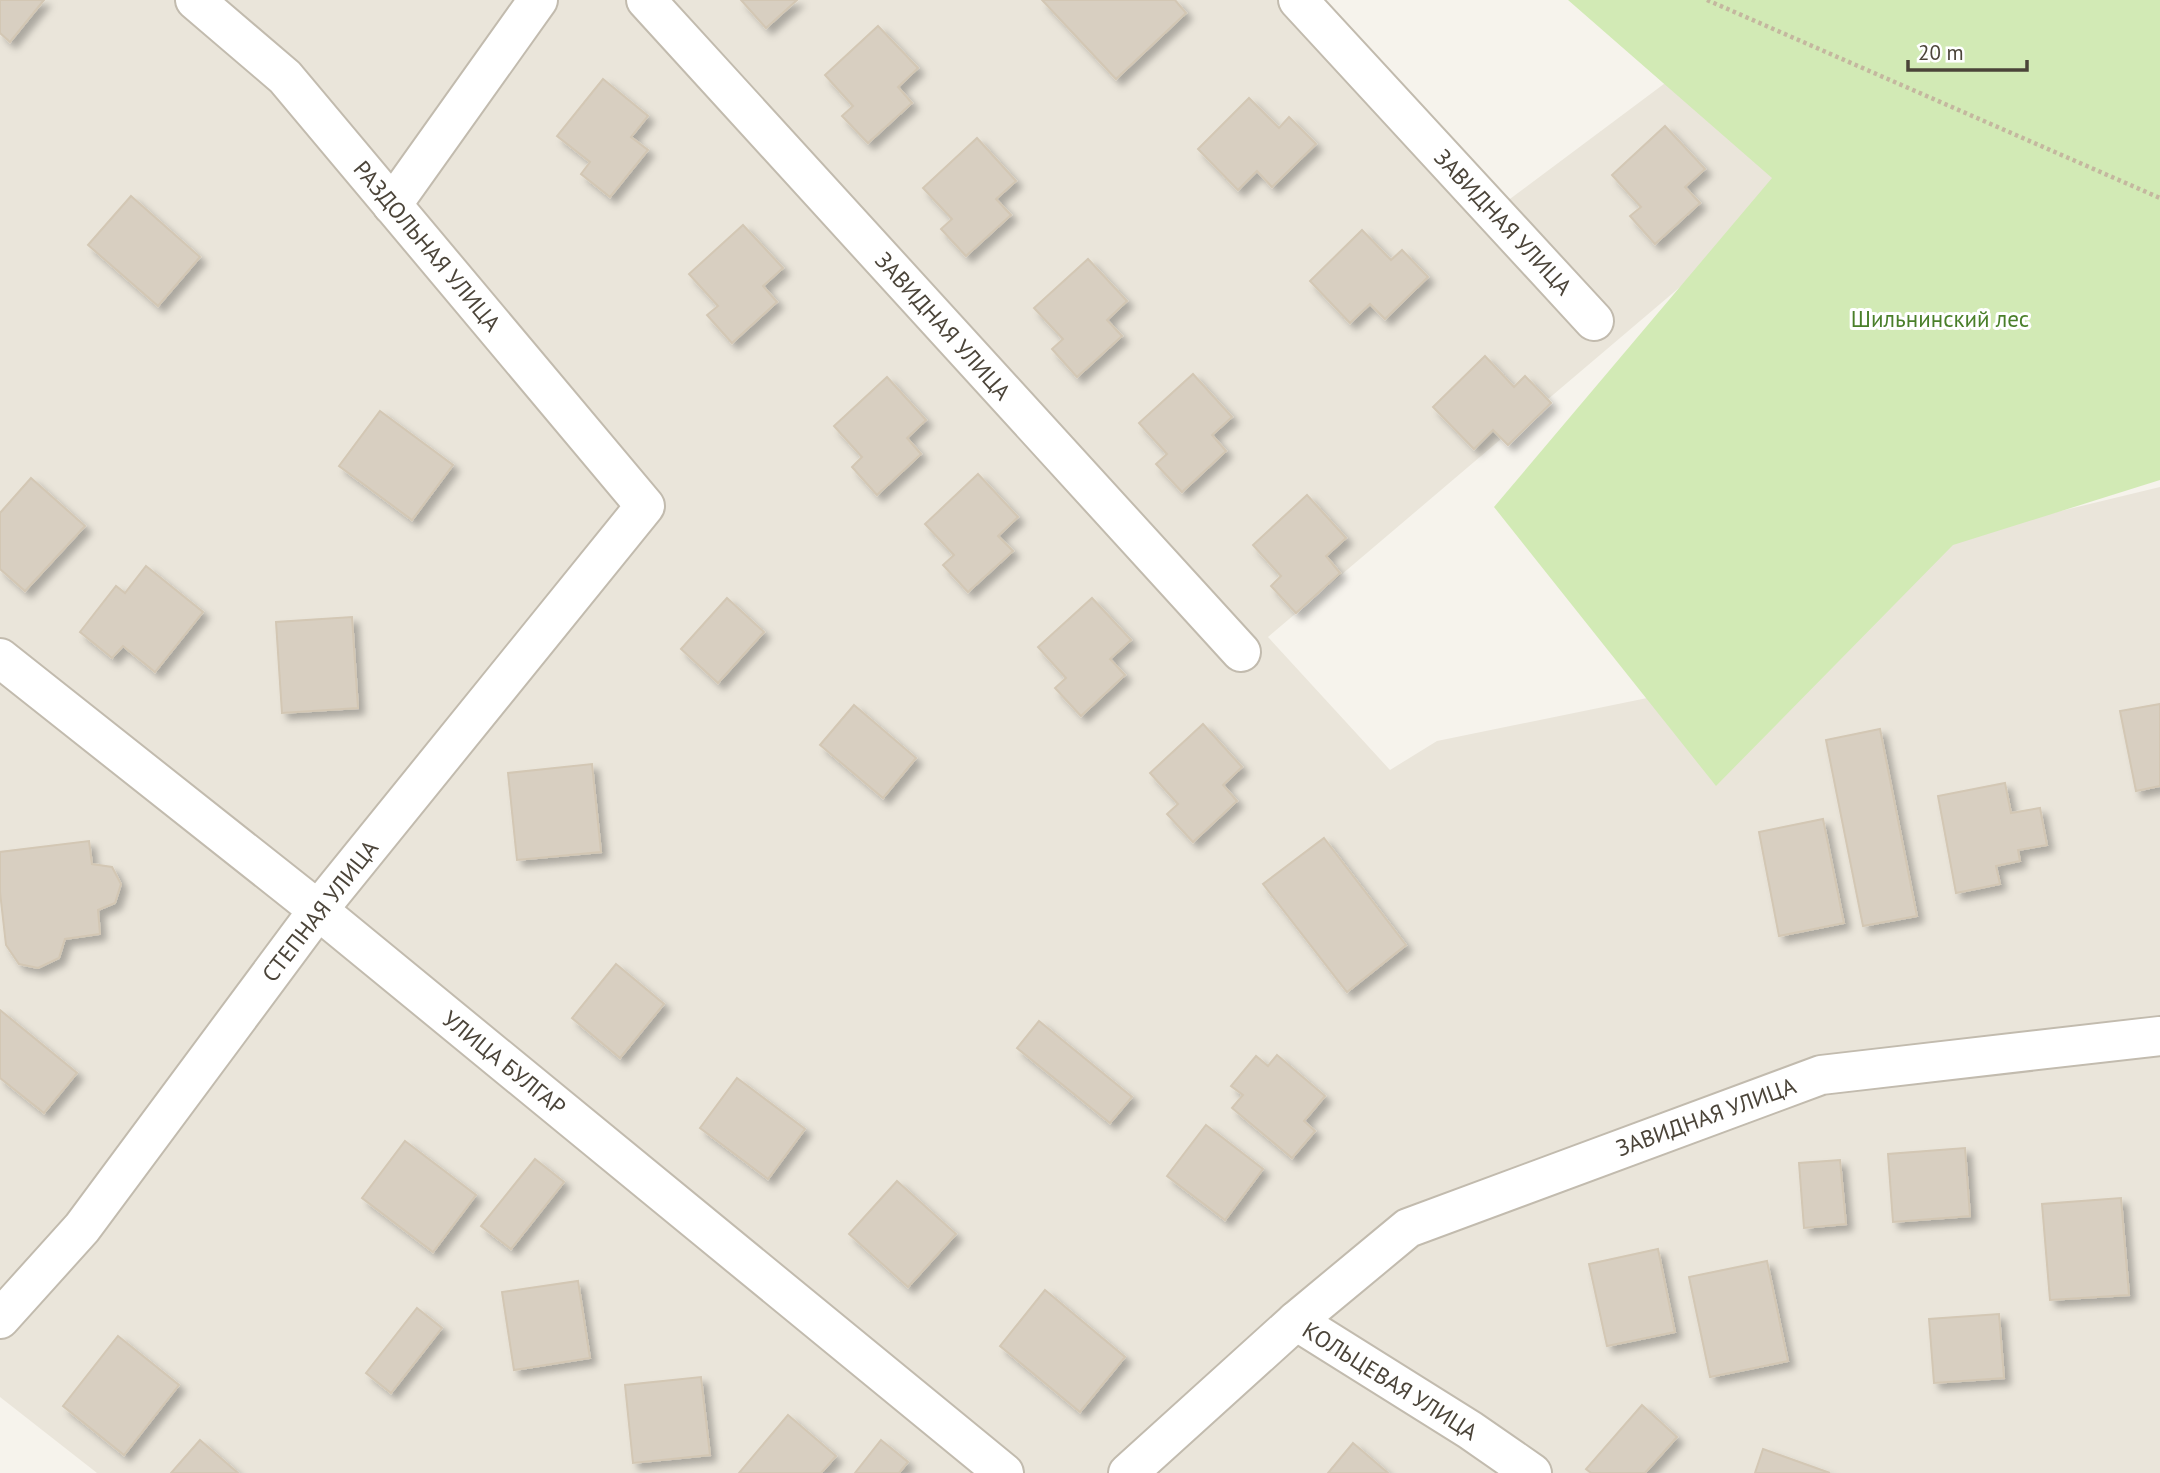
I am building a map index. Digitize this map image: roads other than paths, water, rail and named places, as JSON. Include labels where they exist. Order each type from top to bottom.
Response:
[{"type":"street","name":"РАЗДОЛЬНАЯ УЛИЦА","points":[[195,0],[285,78],[645,506]]},
{"type":"street","points":[[392,205],[538,0]]},
{"type":"street","name":"ЗАВИДНАЯ УЛИЦА","points":[[646,0],[1241,652]]},
{"type":"street","name":"ЗАВИДНАЯ УЛИЦА","points":[[1298,0],[1594,321]]},
{"type":"street","name":"СТЕПНАЯ УЛИЦА","points":[[0,1319],[82,1228],[318,910],[645,506]]},
{"type":"street","name":"УЛИЦА БУЛГАР","points":[[0,658],[318,910],[1004,1473]]},
{"type":"street","name":"ЗАВИДНАЯ УЛИЦА","points":[[1296,1321],[1408,1228],[1821,1075],[2160,1036]]},
{"type":"street","name":"КОЛЬЦЕВАЯ УЛИЦА","points":[[1128,1473],[1296,1321],[1470,1430],[1532,1473]]},
{"type":"park label","name":"Шильнинский лес","points":[[1940,319]]}]
